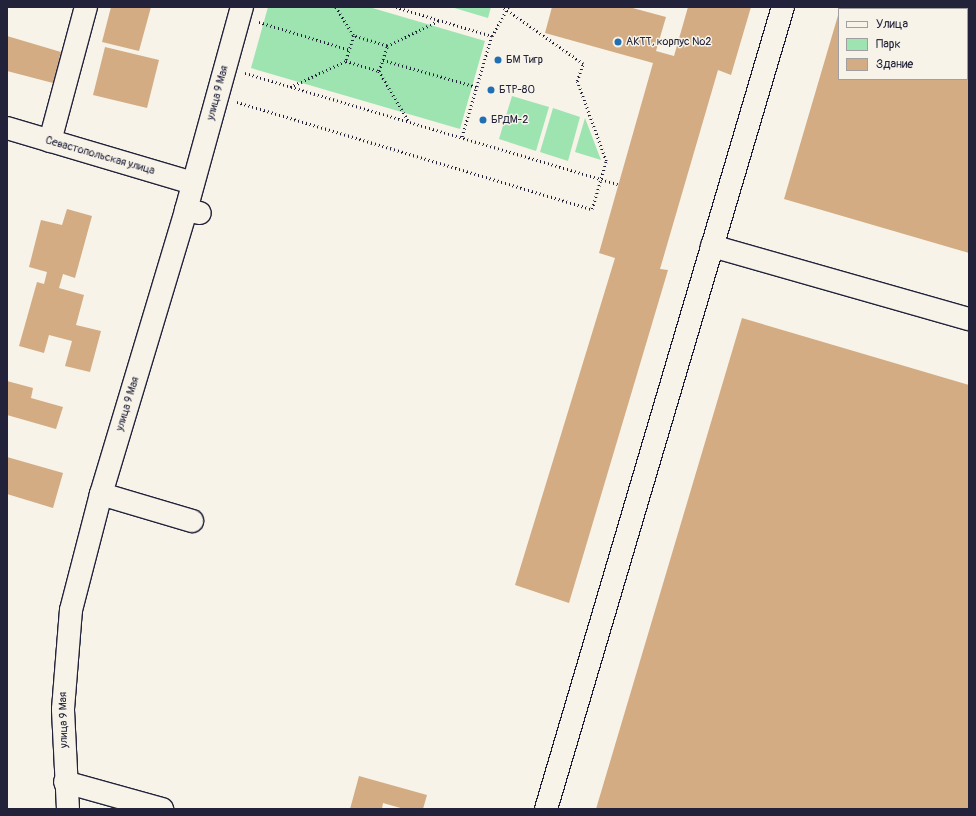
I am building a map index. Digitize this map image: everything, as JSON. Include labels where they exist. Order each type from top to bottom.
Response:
[{"type":"main road","points":[[50,141],[86,7]]},
{"type":"main road","name":"улица 9 Мая","points":[[68,809],[65,782],[63,709],[71,610],[102,494],[193,212],[193,183],[242,7]]},
{"type":"main road","points":[[546,809],[783,7]]},
{"type":"main road","name":"Севастопольская улица","points":[[7,128],[193,183]]},
{"type":"main road","points":[[712,246],[969,319]]},
{"type":"main road","points":[[102,494],[192,521]]},
{"type":"main road","points":[[65,782],[162,809]]},
{"type":"path","points":[[336,7],[354,36],[387,46],[439,20]]},
{"type":"path","points":[[396,7],[492,36]]},
{"type":"path","points":[[218,96],[592,210],[606,161],[577,81],[583,64],[507,12],[502,7]]},
{"type":"path","points":[[462,138],[492,36],[507,12],[508,7]]},
{"type":"path","points":[[259,22],[350,50]]},
{"type":"path","points":[[346,61],[354,36]]},
{"type":"path","points":[[380,71],[387,46]]},
{"type":"path","points":[[383,60],[477,87]]},
{"type":"path","points":[[290,87],[346,61],[380,71],[409,122]]},
{"type":"path","points":[[245,74],[618,184]]},
{"type":"green space","points":[[268,7],[369,7],[485,41],[460,129],[251,68]]},
{"type":"green space","points":[[451,7],[491,7],[488,18]]},
{"type":"green space","points":[[512,96],[549,107],[536,151],[499,139]]},
{"type":"green space","points":[[553,108],[580,117],[568,161],[540,152]]},
{"type":"green space","points":[[585,118],[601,160],[575,152]]},
{"type":"building","points":[[111,7],[151,7],[139,51],[102,42]]},
{"type":"building","points":[[552,7],[629,7],[666,17],[656,51],[674,56],[688,7],[751,7],[731,75],[718,70],[660,269],[668,270],[569,603],[515,585],[615,258],[599,253],[653,63],[545,33]]},
{"type":"building","points":[[969,7],[969,253],[784,199],[838,15],[838,80],[968,80],[968,8],[840,8]]},
{"type":"building","points":[[7,36],[61,52],[53,83],[7,71]]},
{"type":"building","points":[[105,47],[159,60],[147,108],[93,95]]},
{"type":"building","points":[[67,209],[92,216],[75,278],[63,274],[59,288],[84,295],[76,325],[101,331],[90,372],[65,366],[72,341],[49,335],[44,353],[19,346],[37,282],[44,284],[47,272],[29,267],[41,220],[62,225]]},
{"type":"building","points":[[742,318],[969,385],[969,809],[596,809]]},
{"type":"building","points":[[7,381],[33,388],[31,398],[63,407],[56,429],[7,415]]},
{"type":"building","points":[[7,457],[63,473],[53,508],[7,494]]},
{"type":"building","points":[[359,776],[427,795],[423,809],[404,809],[383,803],[382,809],[350,809]]},
{"type":"place","name":"АКТТ, корпус №2","points":[[618,42]]},
{"type":"place","name":"БМ Тигр","points":[[498,60]]},
{"type":"place","name":"БТР-80","points":[[491,90]]},
{"type":"place","name":"БРДМ-2","points":[[483,120]]}]
